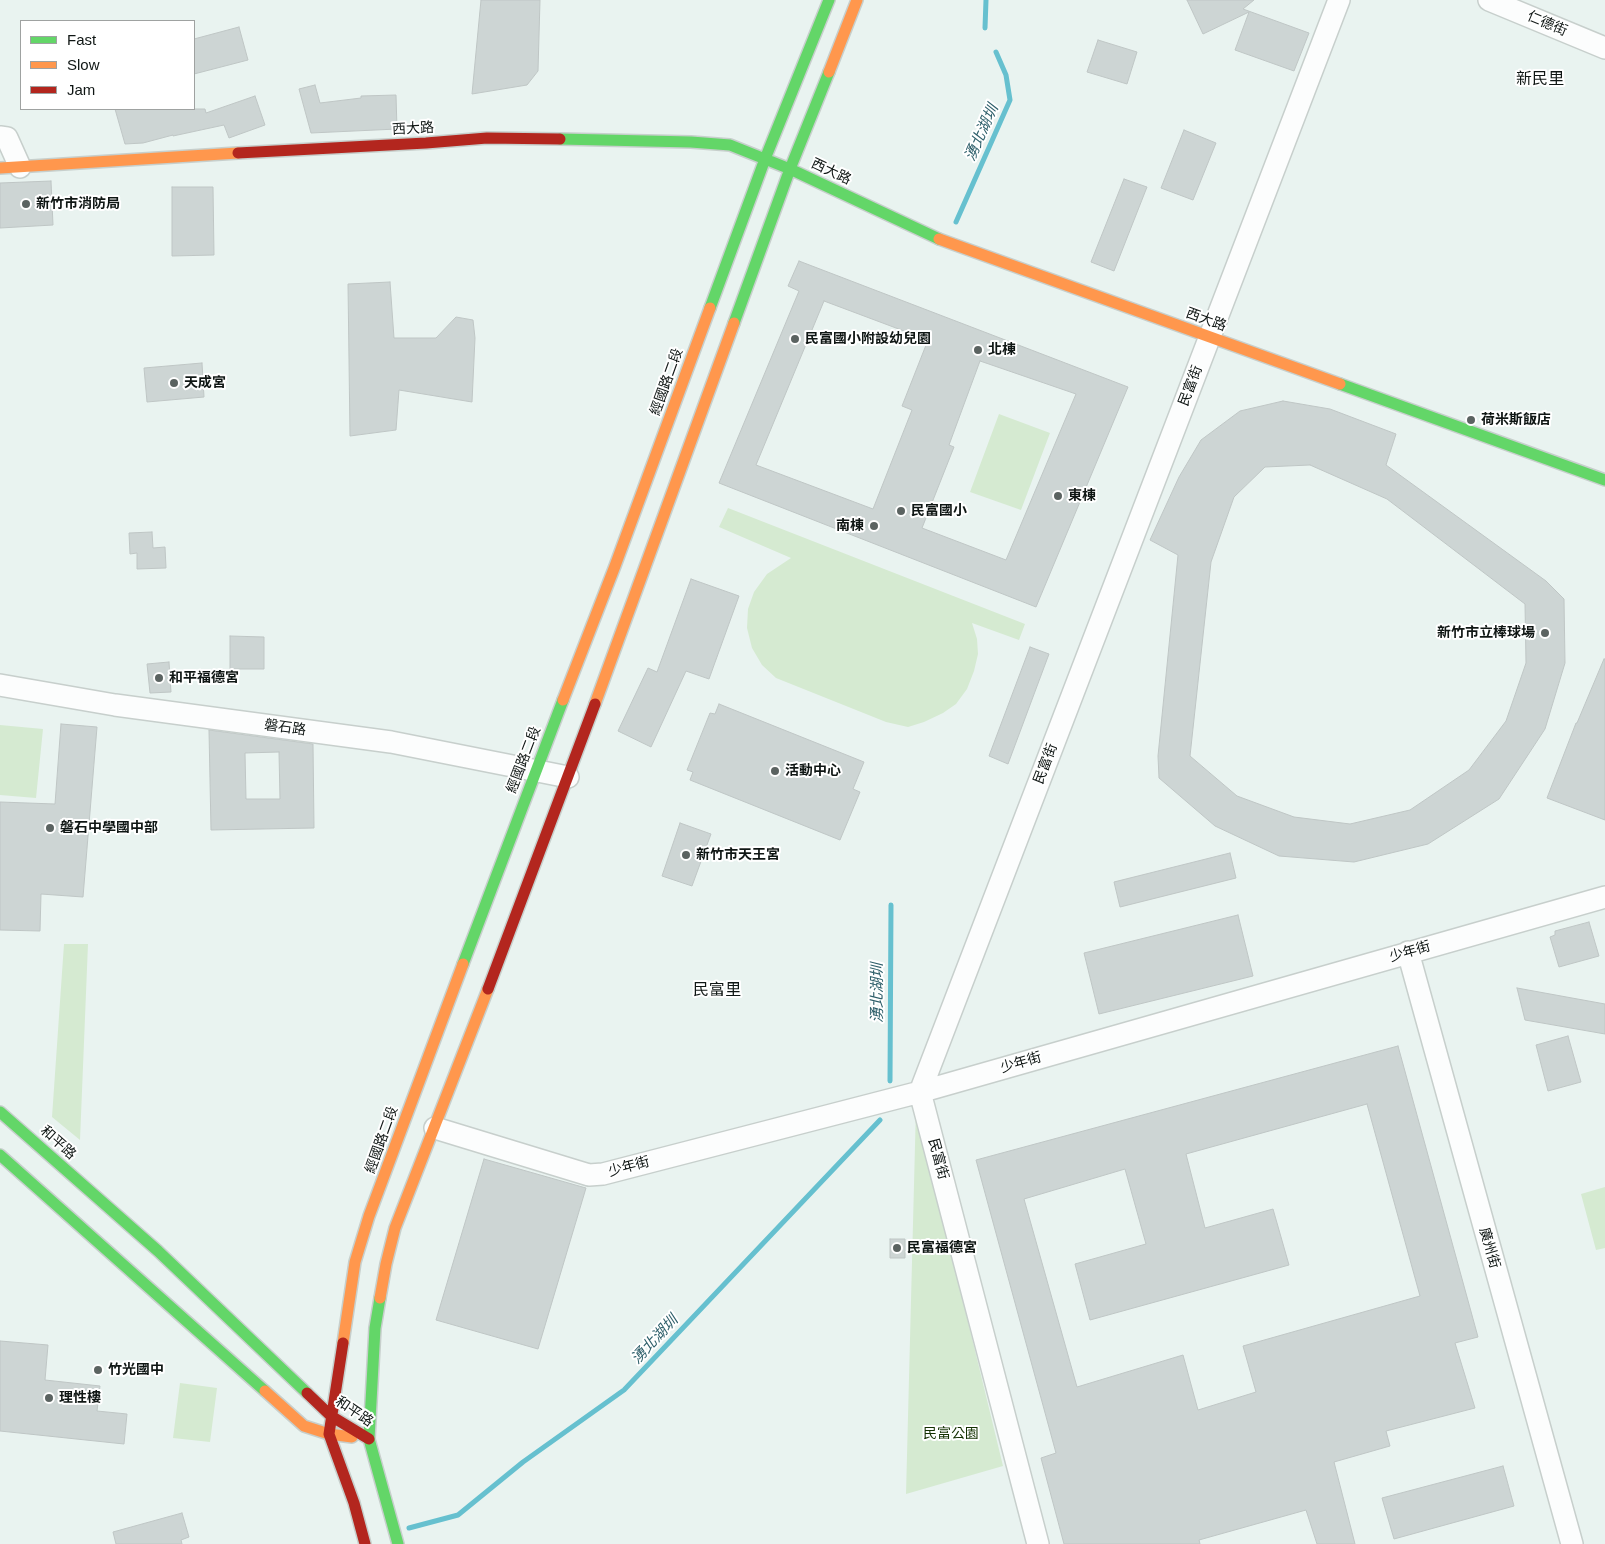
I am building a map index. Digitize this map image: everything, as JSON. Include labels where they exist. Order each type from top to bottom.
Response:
[{"type":"main road","name":"經國路二段","points":[[365,1544],[354,1503],[329,1434],[355,1262],[369,1216],[536,769],[615,566],[765,159],[829,0]]},
{"type":"main road","points":[[398,1544],[369,1439],[375,1328],[386,1264],[395,1228],[435,1128],[568,777],[790,169],[857,0]]},
{"type":"main road","name":"西大路","points":[[10,167],[487,138],[691,142],[730,145],[790,169],[938,239],[1605,480]]},
{"type":"main road","name":"和平路","points":[[0,1112],[73,1182],[164,1258],[331,1416],[369,1439]]},
{"type":"main road","name":"和平路","points":[[0,1155],[57,1201],[304,1426],[329,1434],[369,1439]]},
{"type":"street","name":"民富街","points":[[1038,1544],[920,1092],[1339,0]]},
{"type":"street","name":"仁德街","points":[[1490,0],[1605,48]]},
{"type":"street","points":[[0,137],[6,138],[10,167]]},
{"type":"street","name":"磐石路","points":[[0,685],[115,705],[391,742],[536,769],[568,777]]},
{"type":"street","name":"少年街","points":[[435,1128],[590,1174],[603,1174],[920,1092],[1605,897]]},
{"type":"street","name":"廣州街","points":[[1408,952],[1572,1544]]},
{"type":"green space","points":[[999,414],[1050,433],[1021,510],[970,492]]},
{"type":"green space","points":[[728,508],[1025,624],[1019,640],[972,623],[977,639],[978,654],[967,689],[956,704],[943,713],[908,727],[886,722],[776,678],[762,665],[752,648],[747,628],[748,609],[754,592],[767,574],[791,558],[719,527]]},
{"type":"green space","points":[[0,725],[43,729],[36,798],[0,795]]},
{"type":"green space","points":[[64,944],[88,944],[80,1140],[52,1117]]},
{"type":"green space","name":"民富公園","points":[[916,1107],[1003,1466],[906,1494]]},
{"type":"green space","points":[[1605,1187],[1605,1248],[1596,1250],[1581,1194]]},
{"type":"green space","points":[[180,1383],[217,1388],[210,1442],[173,1438]]},
{"type":"building","points":[[481,0],[540,0],[538,71],[527,85],[472,94]]},
{"type":"building","points":[[1187,0],[1254,0],[1243,9],[1309,33],[1294,71],[1235,50],[1249,12],[1203,34]]},
{"type":"building","points":[[239,27],[248,60],[195,74],[195,39]]},
{"type":"building","points":[[1098,40],[1137,52],[1127,84],[1087,72]]},
{"type":"building","points":[[315,85],[320,103],[361,98],[361,96],[396,95],[397,129],[311,133],[299,89]]},
{"type":"building","points":[[255,96],[265,125],[229,138],[224,125],[143,143],[125,144],[115,110],[205,109],[206,113]]},
{"type":"building","points":[[1184,130],[1216,143],[1193,200],[1161,188]]},
{"type":"building","points":[[1124,179],[1147,187],[1114,271],[1091,262]]},
{"type":"building","name":"新竹市消防局","points":[[51,181],[53,225],[0,228],[0,183]]},
{"type":"building","points":[[172,187],[213,187],[214,255],[172,256]]},
{"type":"building","points":[[799,261],[1128,387],[1036,607],[719,483],[799,291],[788,286]],"holes":[[[824,301],[928,340],[902,406],[912,410],[873,509],[756,465]],[[980,361],[1076,394],[1006,560],[922,528],[954,447],[949,445]]]},
{"type":"building","points":[[390,282],[394,338],[436,338],[456,317],[473,320],[475,338],[472,402],[399,390],[396,430],[350,436],[348,284]]},
{"type":"building","name":"天成宮","points":[[202,363],[204,397],[147,402],[144,368]]},
{"type":"building","name":"新竹市立棒球場","points":[[1283,401],[1330,409],[1396,434],[1386,465],[1546,581],[1564,599],[1565,663],[1545,729],[1499,799],[1428,844],[1354,862],[1279,856],[1215,826],[1159,778],[1158,756],[1178,555],[1150,540],[1179,477],[1201,440],[1240,411]],"holes":[[[1310,465],[1387,499],[1525,604],[1526,663],[1506,721],[1469,770],[1410,810],[1350,824],[1294,817],[1237,796],[1190,756],[1211,562],[1234,497],[1265,467]]]},
{"type":"building","points":[[152,532],[153,548],[165,547],[166,568],[137,569],[137,553],[130,554],[129,533]]},
{"type":"building","points":[[691,579],[739,596],[709,679],[686,671],[651,747],[618,731],[648,668],[657,672]]},
{"type":"building","points":[[230,636],[264,637],[264,669],[230,669]]},
{"type":"building","points":[[1030,647],[1049,654],[1008,764],[989,756]]},
{"type":"building","points":[[1604,659],[1605,820],[1547,798],[1576,723]]},
{"type":"building","name":"和平福德宮","points":[[169,662],[171,692],[150,693],[147,664]]},
{"type":"building","name":"活動中心","points":[[719,704],[864,762],[853,789],[860,792],[840,840],[690,780],[693,772],[687,770],[710,713],[715,714]]},
{"type":"building","points":[[61,724],[97,727],[83,897],[41,894],[40,931],[0,930],[0,802],[55,804]]},
{"type":"building","points":[[209,730],[313,744],[314,828],[211,830]],"holes":[[[279,752],[280,799],[246,799],[245,753]]]},
{"type":"building","name":"新竹市天王宮","points":[[680,823],[711,834],[692,886],[662,876]]},
{"type":"building","points":[[1230,853],[1236,878],[1120,907],[1114,882]]},
{"type":"building","points":[[1238,915],[1253,976],[1099,1014],[1084,953]]},
{"type":"building","points":[[1589,922],[1599,956],[1559,967],[1550,937],[1555,935],[1555,931]]},
{"type":"building","points":[[1517,988],[1605,1004],[1605,1034],[1525,1020]]},
{"type":"building","points":[[1568,1036],[1581,1082],[1548,1091],[1536,1045]]},
{"type":"building","points":[[1398,1046],[1478,1337],[1455,1343],[1475,1408],[1386,1431],[1390,1446],[1334,1462],[1355,1544],[1317,1544],[1306,1510],[1199,1540],[1200,1544],[1064,1544],[1041,1458],[1056,1453],[976,1160]],"holes":[[[1367,1104],[1420,1296],[1243,1346],[1256,1392],[1198,1410],[1183,1355],[1077,1387],[1024,1199],[1125,1169],[1146,1244],[1075,1264],[1090,1320],[1289,1265],[1273,1209],[1205,1228],[1186,1154]]]},
{"type":"building","points":[[484,1159],[586,1188],[538,1349],[436,1320]]},
{"type":"building","name":"民富福德宮","points":[[890,1239],[905,1239],[905,1258],[890,1258]]},
{"type":"building","name":"理性樓","points":[[0,1341],[48,1345],[45,1380],[100,1386],[97,1411],[127,1414],[124,1444],[0,1431]]},
{"type":"building","points":[[1503,1466],[1514,1506],[1394,1539],[1382,1498]]},
{"type":"building","points":[[182,1513],[189,1537],[181,1540],[182,1544],[116,1544],[113,1532]]},
{"type":"waterway","name":"湧北湖圳","points":[[985,28],[986,0]]},
{"type":"waterway","name":"湧北湖圳","points":[[956,222],[1010,100],[1006,75],[996,52]]},
{"type":"waterway","name":"湧北湖圳","points":[[890,1081],[891,905]]},
{"type":"waterway","name":"湧北湖圳","points":[[409,1528],[458,1515],[523,1462],[624,1390],[880,1120]]},
{"type":"traffic: fast","points":[[710,308],[765,159],[829,0]]},
{"type":"traffic: fast","points":[[734,323],[790,169],[829,72]]},
{"type":"traffic: fast","points":[[560,139],[691,142],[730,145],[790,169],[939,239]]},
{"type":"traffic: fast","points":[[1340,384],[1605,480]]},
{"type":"traffic: fast","points":[[463,964],[563,700]]},
{"type":"traffic: fast","points":[[0,1112],[158,1251],[307,1393]]},
{"type":"traffic: fast","points":[[0,1155],[265,1391]]},
{"type":"traffic: fast","points":[[380,1298],[375,1328],[369,1439],[398,1544]]},
{"type":"traffic: slow","points":[[829,72],[857,0]]},
{"type":"traffic: slow","points":[[0,168],[238,153]]},
{"type":"traffic: slow","points":[[939,239],[1340,384]]},
{"type":"traffic: slow","points":[[563,700],[615,566],[710,308]]},
{"type":"traffic: slow","points":[[595,704],[734,323]]},
{"type":"traffic: slow","points":[[343,1343],[355,1262],[369,1216],[463,964]]},
{"type":"traffic: slow","points":[[380,1298],[395,1228],[488,989]]},
{"type":"traffic: slow","points":[[265,1391],[304,1426],[329,1434],[352,1437]]},
{"type":"traffic: jam","points":[[238,153],[487,138],[560,139]]},
{"type":"traffic: jam","points":[[488,989],[595,704]]},
{"type":"traffic: jam","points":[[343,1343],[329,1434],[354,1503],[365,1544]]},
{"type":"traffic: jam","points":[[307,1393],[331,1416],[369,1439]]},
{"type":"place","name":"新竹市消防局","points":[[26,204]]},
{"type":"place","name":"民富國小附設幼兒園","points":[[795,339]]},
{"type":"place","name":"北棟","points":[[978,350]]},
{"type":"place","name":"天成宮","points":[[174,383]]},
{"type":"place","name":"荷米斯飯店","points":[[1471,420]]},
{"type":"place","name":"東棟","points":[[1058,496]]},
{"type":"place","name":"民富國小","points":[[901,511]]},
{"type":"place","name":"南棟","points":[[874,526]]},
{"type":"place","name":"新竹市立棒球場","points":[[1545,633]]},
{"type":"place","name":"和平福德宮","points":[[159,678]]},
{"type":"place","name":"活動中心","points":[[775,771]]},
{"type":"place","name":"磐石中學國中部","points":[[50,828]]},
{"type":"place","name":"新竹市天王宮","points":[[686,855]]},
{"type":"place","name":"民富福德宮","points":[[897,1248]]},
{"type":"place","name":"竹光國中","points":[[98,1370]]},
{"type":"place","name":"理性樓","points":[[49,1398]]},
{"type":"district","name":"新民里","points":[[1540,80]]},
{"type":"district","name":"民富里","points":[[717,991]]}]
